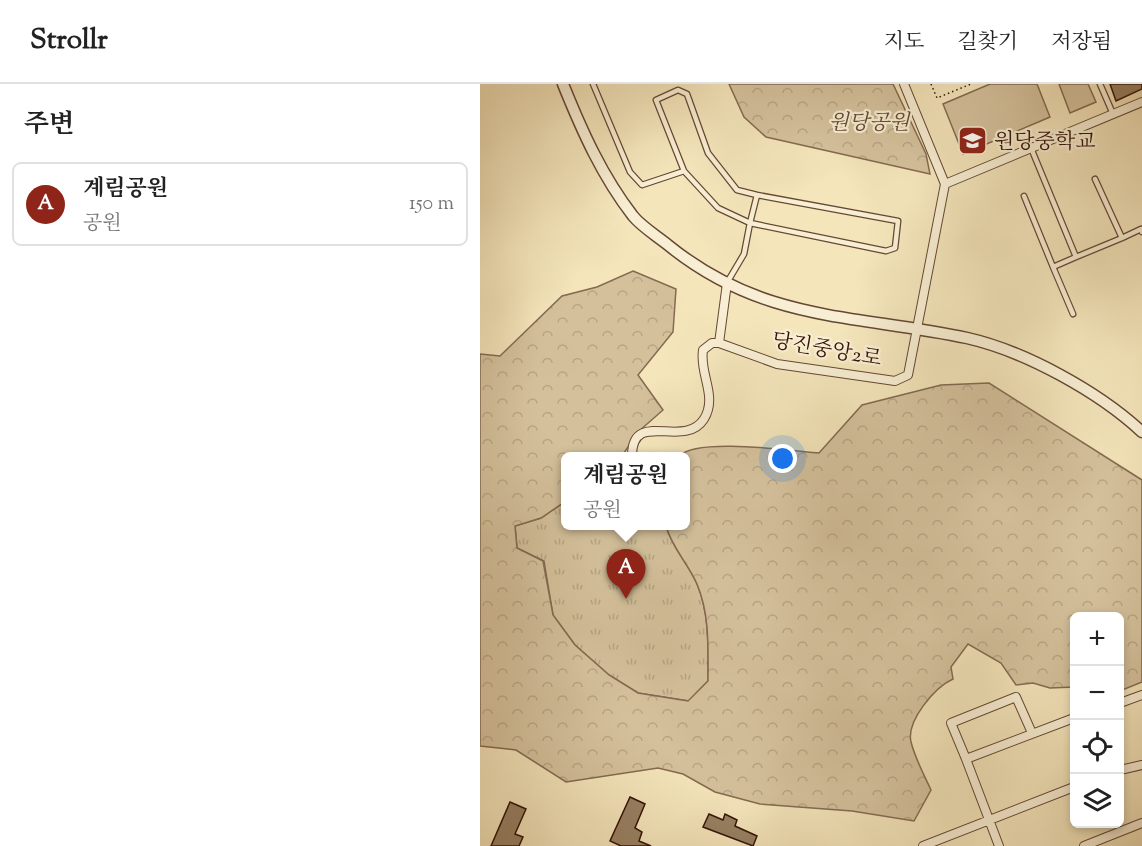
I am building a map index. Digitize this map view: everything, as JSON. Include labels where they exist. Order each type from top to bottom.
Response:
[{"type":"street","name":"당진중앙2로","points":[[563,84],[591,152],[634,218],[686,260],[751,296],[808,313],[969,338],[1025,358],[1076,385],[1127,418],[1142,432]]},
{"type":"street","points":[[904,84],[945,184],[917,330]]},
{"type":"street","points":[[945,184],[1142,102]]},
{"type":"street","points":[[633,452],[635,440],[643,432],[660,430],[681,434],[692,430],[705,418],[710,399],[701,360],[703,350],[712,343],[718,343],[727,283]]},
{"type":"street","name":"당진중앙2로","points":[[718,343],[777,364],[896,381],[908,375],[917,330]]},
{"type":"street","points":[[1124,701],[1142,695]]},
{"type":"street","points":[[999,846],[951,723],[1016,697],[1032,733]]},
{"type":"street","points":[[966,759],[1070,719]]},
{"type":"street","points":[[1124,769],[1142,765]]},
{"type":"street","points":[[923,846],[1070,789]]},
{"type":"street","points":[[1084,846],[1142,823]]},
{"type":"lane","points":[[594,84],[630,172],[642,185],[684,171]]},
{"type":"lane","points":[[1101,84],[1113,114]]},
{"type":"lane","points":[[678,90],[687,94],[708,153],[737,190],[757,195],[898,221],[895,249],[886,251],[750,223],[718,208],[684,171],[656,100],[678,90]]},
{"type":"lane","points":[[1031,148],[1076,257]]},
{"type":"lane","points":[[1095,178],[1122,238]]},
{"type":"lane","points":[[727,283],[744,254],[757,195]]},
{"type":"lane","points":[[1024,196],[1073,314]]},
{"type":"lane","points":[[1053,267],[1142,230]]},
{"type":"path","points":[[931,84],[937,98],[971,84]]},
{"type":"green space","name":"원당공원","points":[[729,84],[893,84],[926,154],[930,174],[766,137],[744,117]]},
{"type":"green space","points":[[990,84],[1037,84],[1050,117],[963,154],[943,104]]},
{"type":"green space","points":[[1059,84],[1088,84],[1096,102],[1070,113]]},
{"type":"green space","points":[[633,271],[676,289],[673,332],[638,375],[663,410],[638,432],[625,452],[561,452],[561,504],[541,518],[515,526],[517,548],[543,561],[553,615],[575,645],[609,675],[638,693],[688,701],[708,681],[707,632],[701,596],[693,576],[668,530],[690,530],[690,452],[686,452],[705,447],[724,446],[819,453],[862,405],[941,385],[989,383],[1142,480],[1142,682],[1124,689],[1124,612],[1070,612],[1070,687],[1050,688],[1033,683],[1016,685],[1001,663],[968,644],[951,667],[953,679],[930,697],[913,724],[911,742],[931,790],[914,821],[852,811],[760,804],[715,792],[683,774],[658,768],[566,782],[516,750],[480,746],[480,354],[500,356],[562,296],[597,287]]},
{"type":"green space","points":[[561,504],[561,530],[668,530],[697,584],[706,620],[708,681],[689,701],[638,693],[609,675],[575,645],[553,615],[544,561],[517,548],[515,526],[541,518]]},
{"type":"building","points":[[1110,84],[1142,84],[1142,89],[1116,101]]},
{"type":"building","points":[[630,797],[645,804],[635,828],[642,832],[639,841],[651,846],[621,846],[610,841]]},
{"type":"building","points":[[510,802],[526,809],[515,834],[523,837],[519,846],[491,846]]},
{"type":"building","points":[[709,814],[723,820],[725,814],[737,820],[735,826],[757,836],[753,846],[703,827]]},
{"type":"place","name":"원당중학교","points":[[973,141]]},
{"type":"place","name":"계림공원","points":[[626,599]]}]
